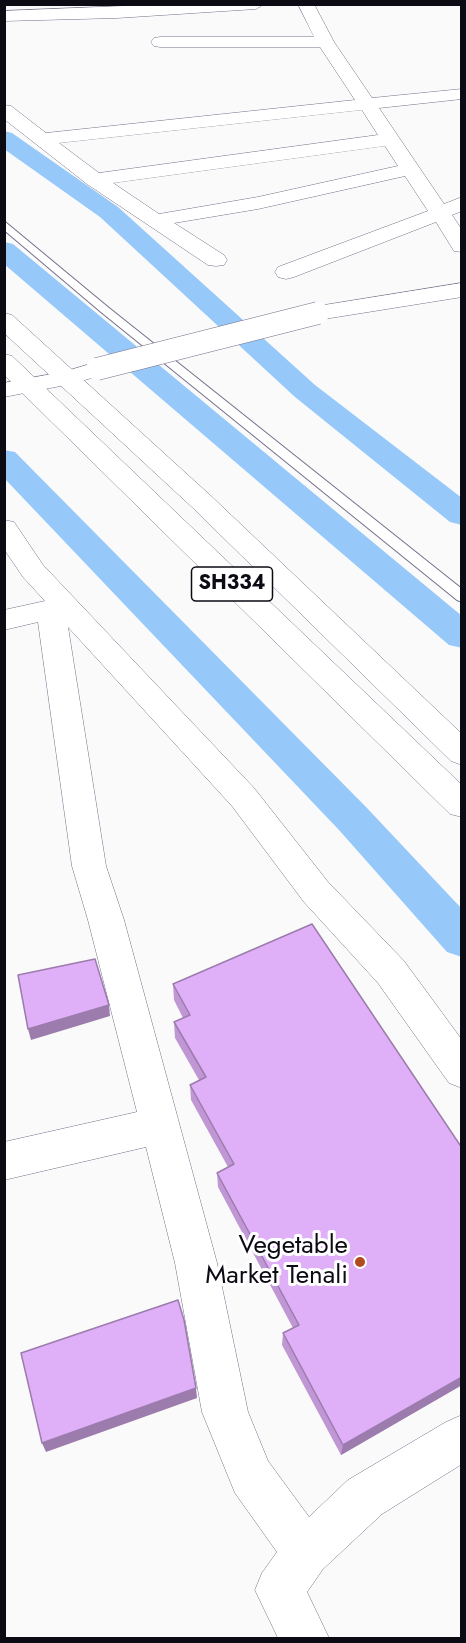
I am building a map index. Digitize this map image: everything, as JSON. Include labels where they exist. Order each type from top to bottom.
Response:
[{"type":"street","points":[[4,16],[117,13],[256,4]]},
{"type":"street","points":[[306,4],[325,42],[462,246]]},
{"type":"street","points":[[160,42],[325,42]]},
{"type":"street","points":[[41,139],[462,94]]},
{"type":"street","points":[[4,110],[94,180],[216,260]]},
{"type":"street","points":[[94,180],[391,139]]},
{"type":"street","points":[[158,220],[258,203],[411,169]]},
{"type":"street","points":[[286,272],[411,226],[462,203]]},
{"type":"street","points":[[13,388],[68,378],[318,313],[462,290]]},
{"type":"street","name":"SH334","points":[[4,320],[202,502],[462,753]]},
{"type":"street","name":"SH334","points":[[4,361],[13,388],[241,593],[462,804]]},
{"type":"street","points":[[4,528],[59,608],[243,797],[316,892],[391,972],[462,1071]]},
{"type":"street","points":[[4,620],[59,608]]},
{"type":"street","points":[[59,608],[89,866],[106,920],[196,1263],[225,1412],[251,1477],[306,1552]]},
{"type":"street","points":[[4,1161],[160,1125]]},
{"type":"street","points":[[304,1638],[279,1590],[306,1552],[365,1497],[462,1438]]},
{"type":"lane","points":[[4,224],[114,317],[462,597]]},
{"type":"building","name":"Vegetable Market Tenali","points":[[312,924],[462,1148],[462,1377],[343,1445],[283,1333],[299,1325],[217,1173],[234,1164],[190,1085],[206,1077],[174,1022],[190,1015],[173,984]]},
{"type":"building","points":[[95,959],[109,1005],[28,1029],[18,975]]},
{"type":"building","points":[[178,1300],[184,1320],[196,1388],[42,1443],[21,1353]]},
{"type":"waterway","points":[[4,138],[109,212],[305,391],[462,515]]},
{"type":"waterway","points":[[4,250],[462,636]]},
{"type":"waterway","points":[[4,459],[353,819],[462,939]]},
{"type":"place","name":"Vegetable Market Tenali","points":[[360,1262]]}]
